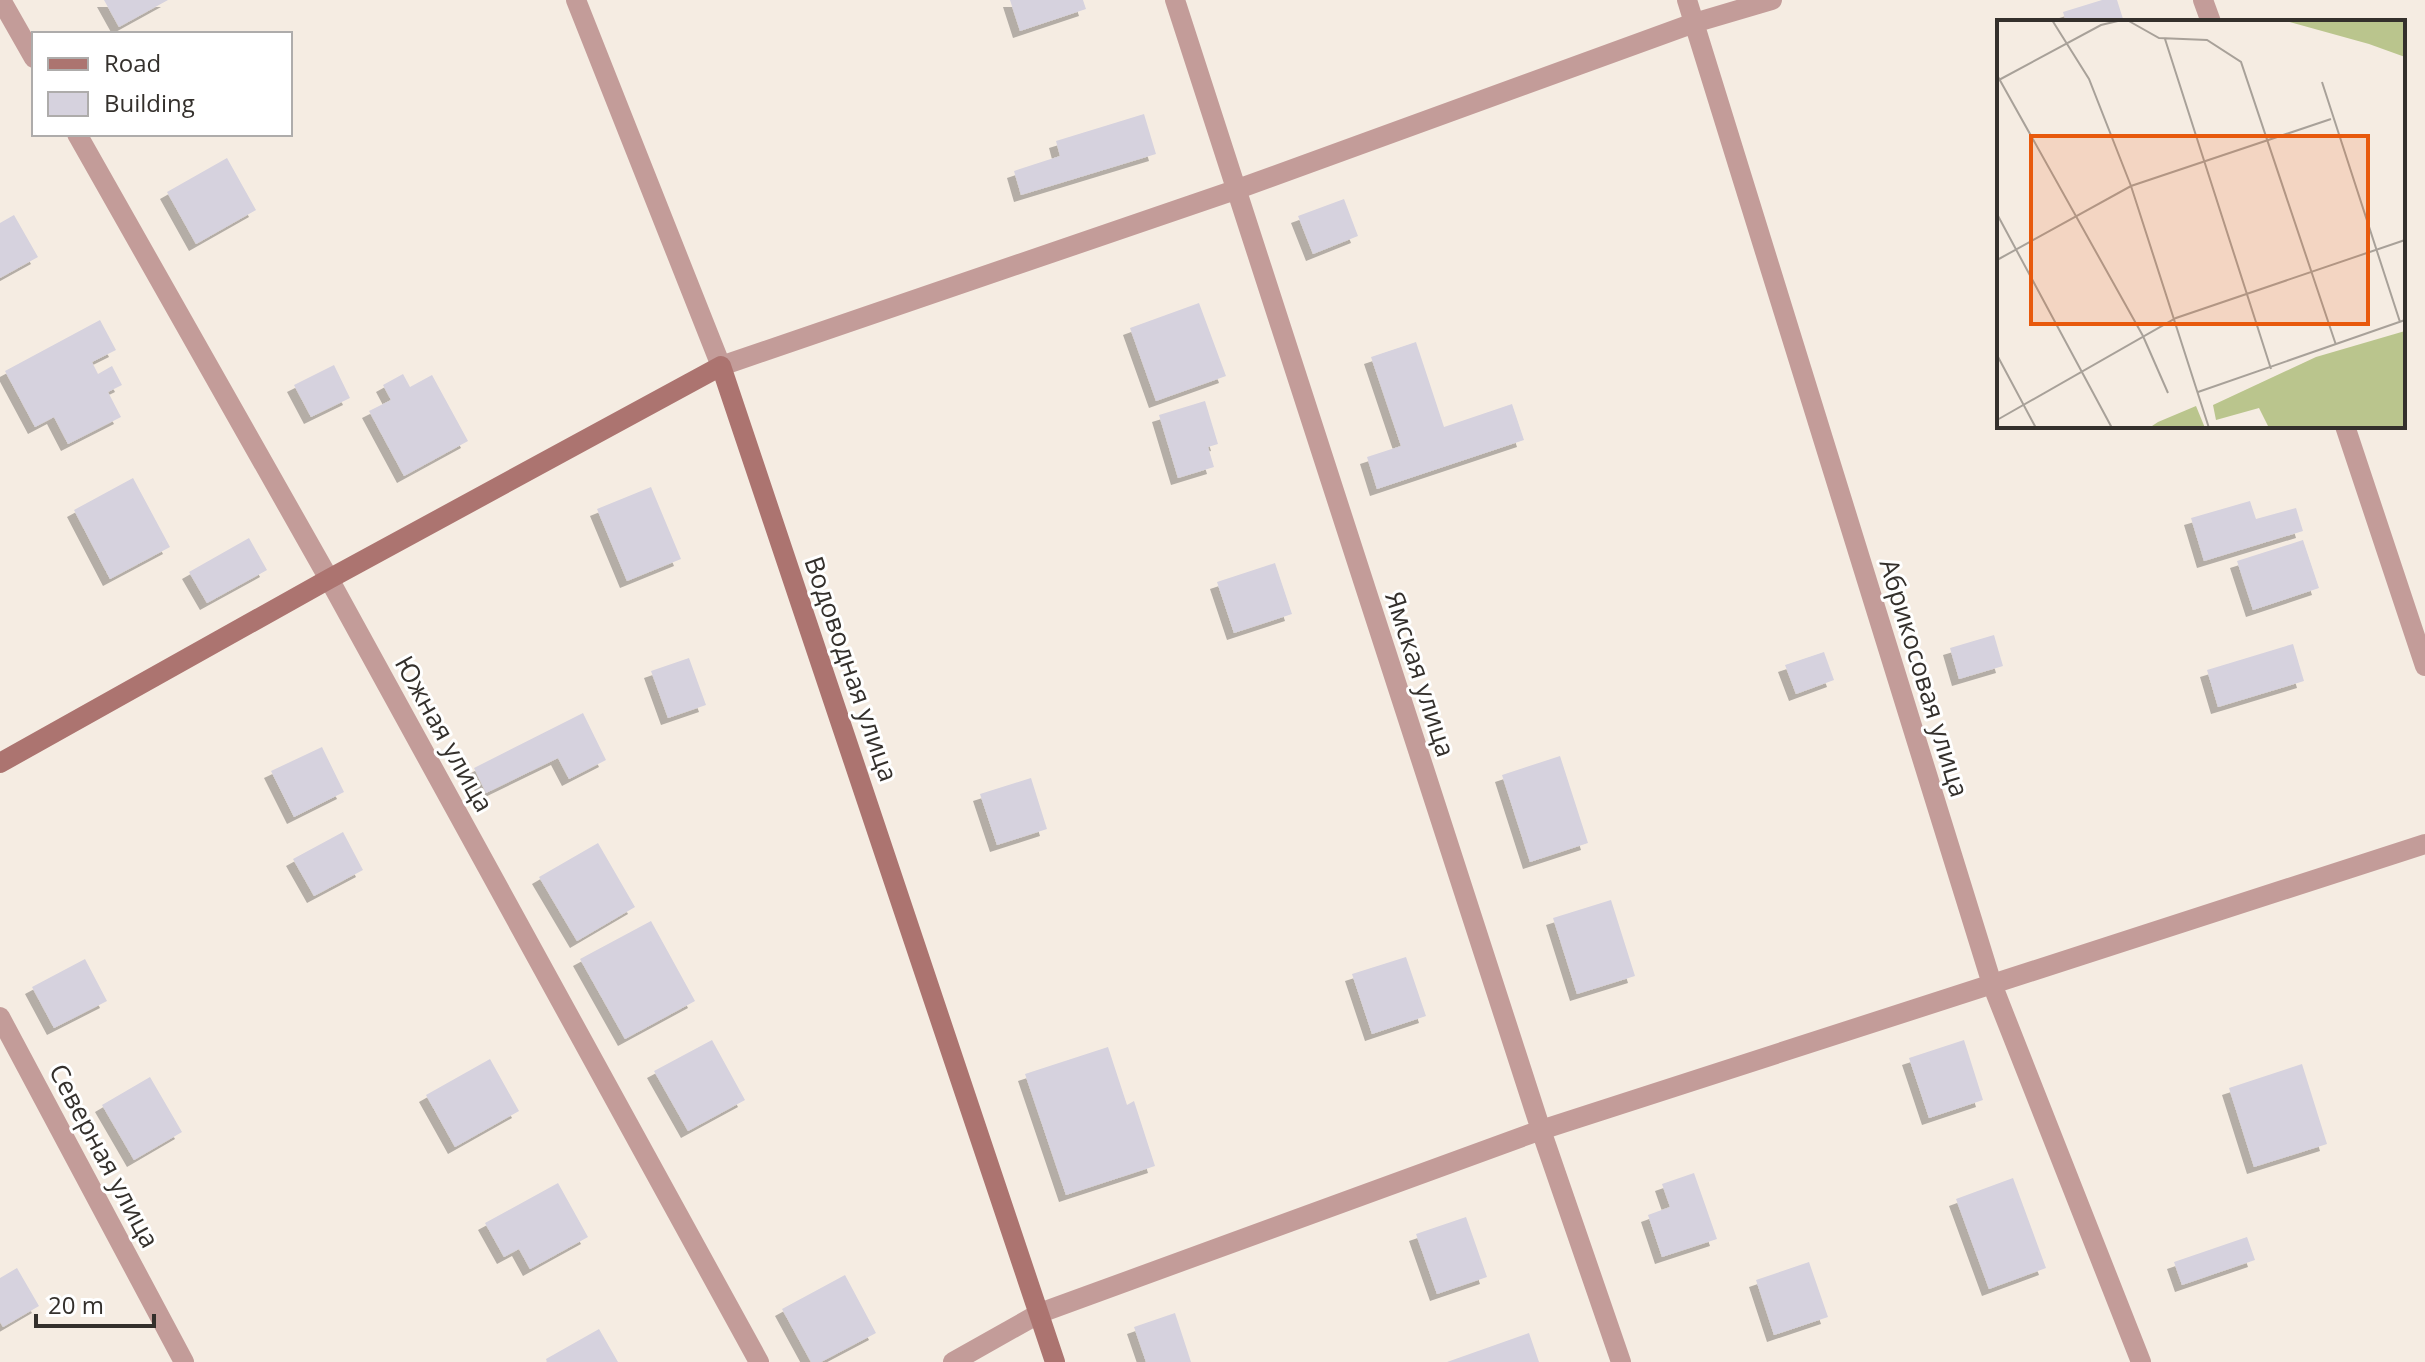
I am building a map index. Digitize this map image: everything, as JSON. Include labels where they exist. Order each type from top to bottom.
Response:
[{"type":"street","points":[[1,0],[32,54]]},
{"type":"street","name":"Водоводная улица","points":[[576,0],[721,366],[1055,1362]]},
{"type":"street","name":"Ямская улица","points":[[1175,0],[1541,1130],[1621,1362]]},
{"type":"street","name":"Абрикосовая улица","points":[[1687,0],[1992,984],[2141,1362]]},
{"type":"street","points":[[0,763],[329,579],[721,366],[1235,190],[1694,23],[1772,0]]},
{"type":"street","points":[[2203,0],[2210,20]]},
{"type":"street","name":"Южная улица","points":[[78,136],[329,579],[759,1362]]},
{"type":"street","points":[[2346,428],[2425,666]]},
{"type":"street","points":[[953,1362],[1040,1313],[1541,1130],[2425,844]]},
{"type":"street","name":"Северная улица","points":[[0,1017],[184,1362]]},
{"type":"building","points":[[104,0],[168,0],[119,27]]},
{"type":"building","points":[[1010,0],[1083,0],[1086,9],[1020,31]]},
{"type":"building","points":[[2102,0],[2117,0],[2123,20],[2065,20],[2063,12]]},
{"type":"building","points":[[1144,114],[1156,154],[1021,195],[1014,171],[1060,156],[1056,141]]},
{"type":"building","points":[[227,158],[256,210],[196,244],[167,192]]},
{"type":"building","points":[[1344,199],[1358,236],[1313,254],[1298,216]]},
{"type":"building","points":[[14,215],[38,257],[0,278],[0,223]]},
{"type":"building","points":[[1199,303],[1226,376],[1156,401],[1130,328]]},
{"type":"building","points":[[100,320],[116,350],[92,362],[98,374],[112,366],[122,385],[108,392],[121,417],[68,444],[54,417],[35,427],[5,371]]},
{"type":"building","points":[[1416,342],[1444,427],[1512,404],[1524,440],[1377,489],[1367,457],[1401,446],[1371,357]]},
{"type":"building","points":[[334,365],[350,398],[311,417],[294,385]]},
{"type":"building","points":[[403,374],[410,387],[432,375],[468,441],[404,476],[369,411],[391,400],[383,385]]},
{"type":"building","points":[[1205,401],[1218,444],[1208,447],[1214,467],[1178,478],[1159,415]]},
{"type":"building","points":[[133,478],[170,547],[110,579],[74,510]]},
{"type":"building","points":[[651,487],[681,559],[627,581],[597,509]]},
{"type":"building","points":[[2250,501],[2256,519],[2296,508],[2303,531],[2204,561],[2191,518]]},
{"type":"building","points":[[249,538],[267,570],[207,603],[189,572]]},
{"type":"building","points":[[2303,540],[2319,588],[2253,610],[2237,561]]},
{"type":"building","points":[[1275,563],[1292,614],[1234,633],[1217,582]]},
{"type":"building","points":[[1994,635],[2003,666],[1959,679],[1950,648]]},
{"type":"building","points":[[2293,644],[2304,681],[2218,707],[2207,670]]},
{"type":"building","points":[[1824,652],[1834,680],[1796,694],[1785,665]]},
{"type":"building","points":[[689,658],[706,705],[668,718],[651,671]]},
{"type":"building","points":[[583,713],[606,760],[569,779],[558,758],[486,793],[474,768]]},
{"type":"building","points":[[322,747],[344,792],[294,817],[271,771]]},
{"type":"building","points":[[1560,756],[1588,843],[1530,862],[1502,775]]},
{"type":"building","points":[[1031,778],[1047,829],[997,845],[980,794]]},
{"type":"building","points":[[343,832],[363,870],[314,896],[293,859]]},
{"type":"building","points":[[598,843],[635,907],[577,941],[539,877]]},
{"type":"building","points":[[1611,900],[1635,976],[1577,994],[1553,918]]},
{"type":"building","points":[[651,921],[695,1001],[625,1039],[580,959]]},
{"type":"building","points":[[1406,957],[1426,1016],[1372,1034],[1352,974]]},
{"type":"building","points":[[85,959],[107,1001],[54,1028],[32,987]]},
{"type":"building","points":[[712,1040],[745,1100],[688,1131],[654,1071]]},
{"type":"building","points":[[1964,1040],[1983,1100],[1929,1118],[1909,1058]]},
{"type":"building","points":[[1108,1047],[1127,1105],[1134,1101],[1155,1166],[1066,1195],[1025,1074]]},
{"type":"building","points":[[490,1059],[519,1111],[455,1147],[426,1095]]},
{"type":"building","points":[[2302,1064],[2327,1144],[2254,1167],[2229,1088]]},
{"type":"building","points":[[150,1077],[182,1132],[134,1160],[102,1105]]},
{"type":"building","points":[[1694,1173],[1717,1239],[1662,1257],[1648,1215],[1670,1207],[1662,1184]]},
{"type":"building","points":[[2013,1178],[2046,1268],[1989,1289],[1956,1199]]},
{"type":"building","points":[[558,1183],[588,1237],[530,1269],[519,1249],[504,1257],[485,1223]]},
{"type":"building","points":[[1466,1217],[1487,1277],[1437,1294],[1416,1234]]},
{"type":"building","points":[[2247,1237],[2255,1260],[2182,1285],[2174,1262]]},
{"type":"building","points":[[1809,1262],[1828,1317],[1774,1335],[1756,1280]]},
{"type":"building","points":[[17,1268],[39,1306],[3,1327],[0,1322],[0,1278]]},
{"type":"building","points":[[845,1275],[876,1333],[821,1362],[811,1362],[782,1309]]},
{"type":"building","points":[[1175,1313],[1191,1362],[1146,1362],[1134,1327]]},
{"type":"building","points":[[599,1329],[618,1362],[547,1362],[546,1359]]},
{"type":"building","points":[[1529,1333],[1539,1362],[1447,1362]]}]
